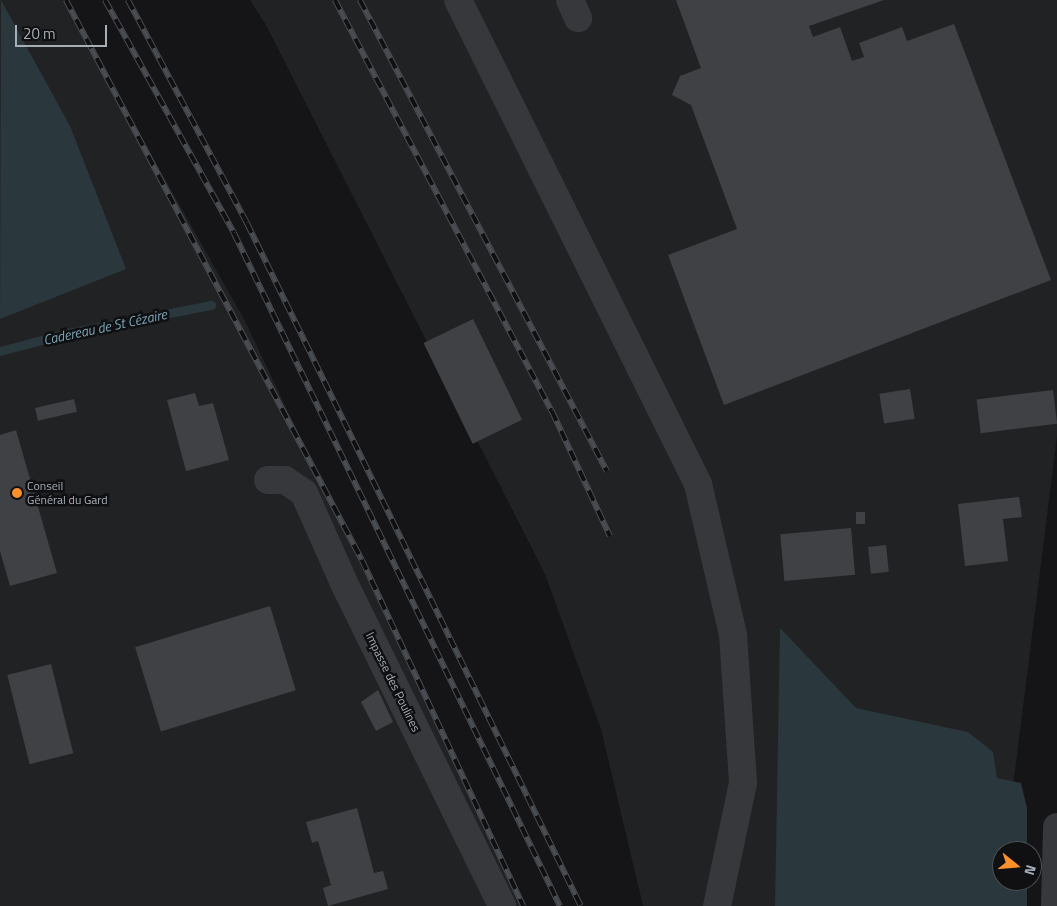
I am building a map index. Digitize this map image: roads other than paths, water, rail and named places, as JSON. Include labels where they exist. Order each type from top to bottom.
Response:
[{"type":"street","points":[[458,0],[698,484],[733,635],[743,783],[717,906]]},
{"type":"street","name":"Impasse des Poulines","points":[[268,480],[285,480],[304,493],[344,583],[502,906]]},
{"type":"street","points":[[1053,901],[1057,828]]},
{"type":"waterway","name":"Cadereau de St Cézaire","points":[[0,351],[68,333],[211,305]]},
{"type":"railway","points":[[66,0],[362,560],[523,906]]},
{"type":"railway","points":[[105,0],[234,233],[560,906]]},
{"type":"railway","points":[[128,0],[247,223],[581,906]]},
{"type":"railway","points":[[335,0],[552,411],[610,536]]},
{"type":"railway","points":[[360,0],[607,471]]},
{"type":"place","name":"Conseil Général du Gard","points":[[17,493]]}]
